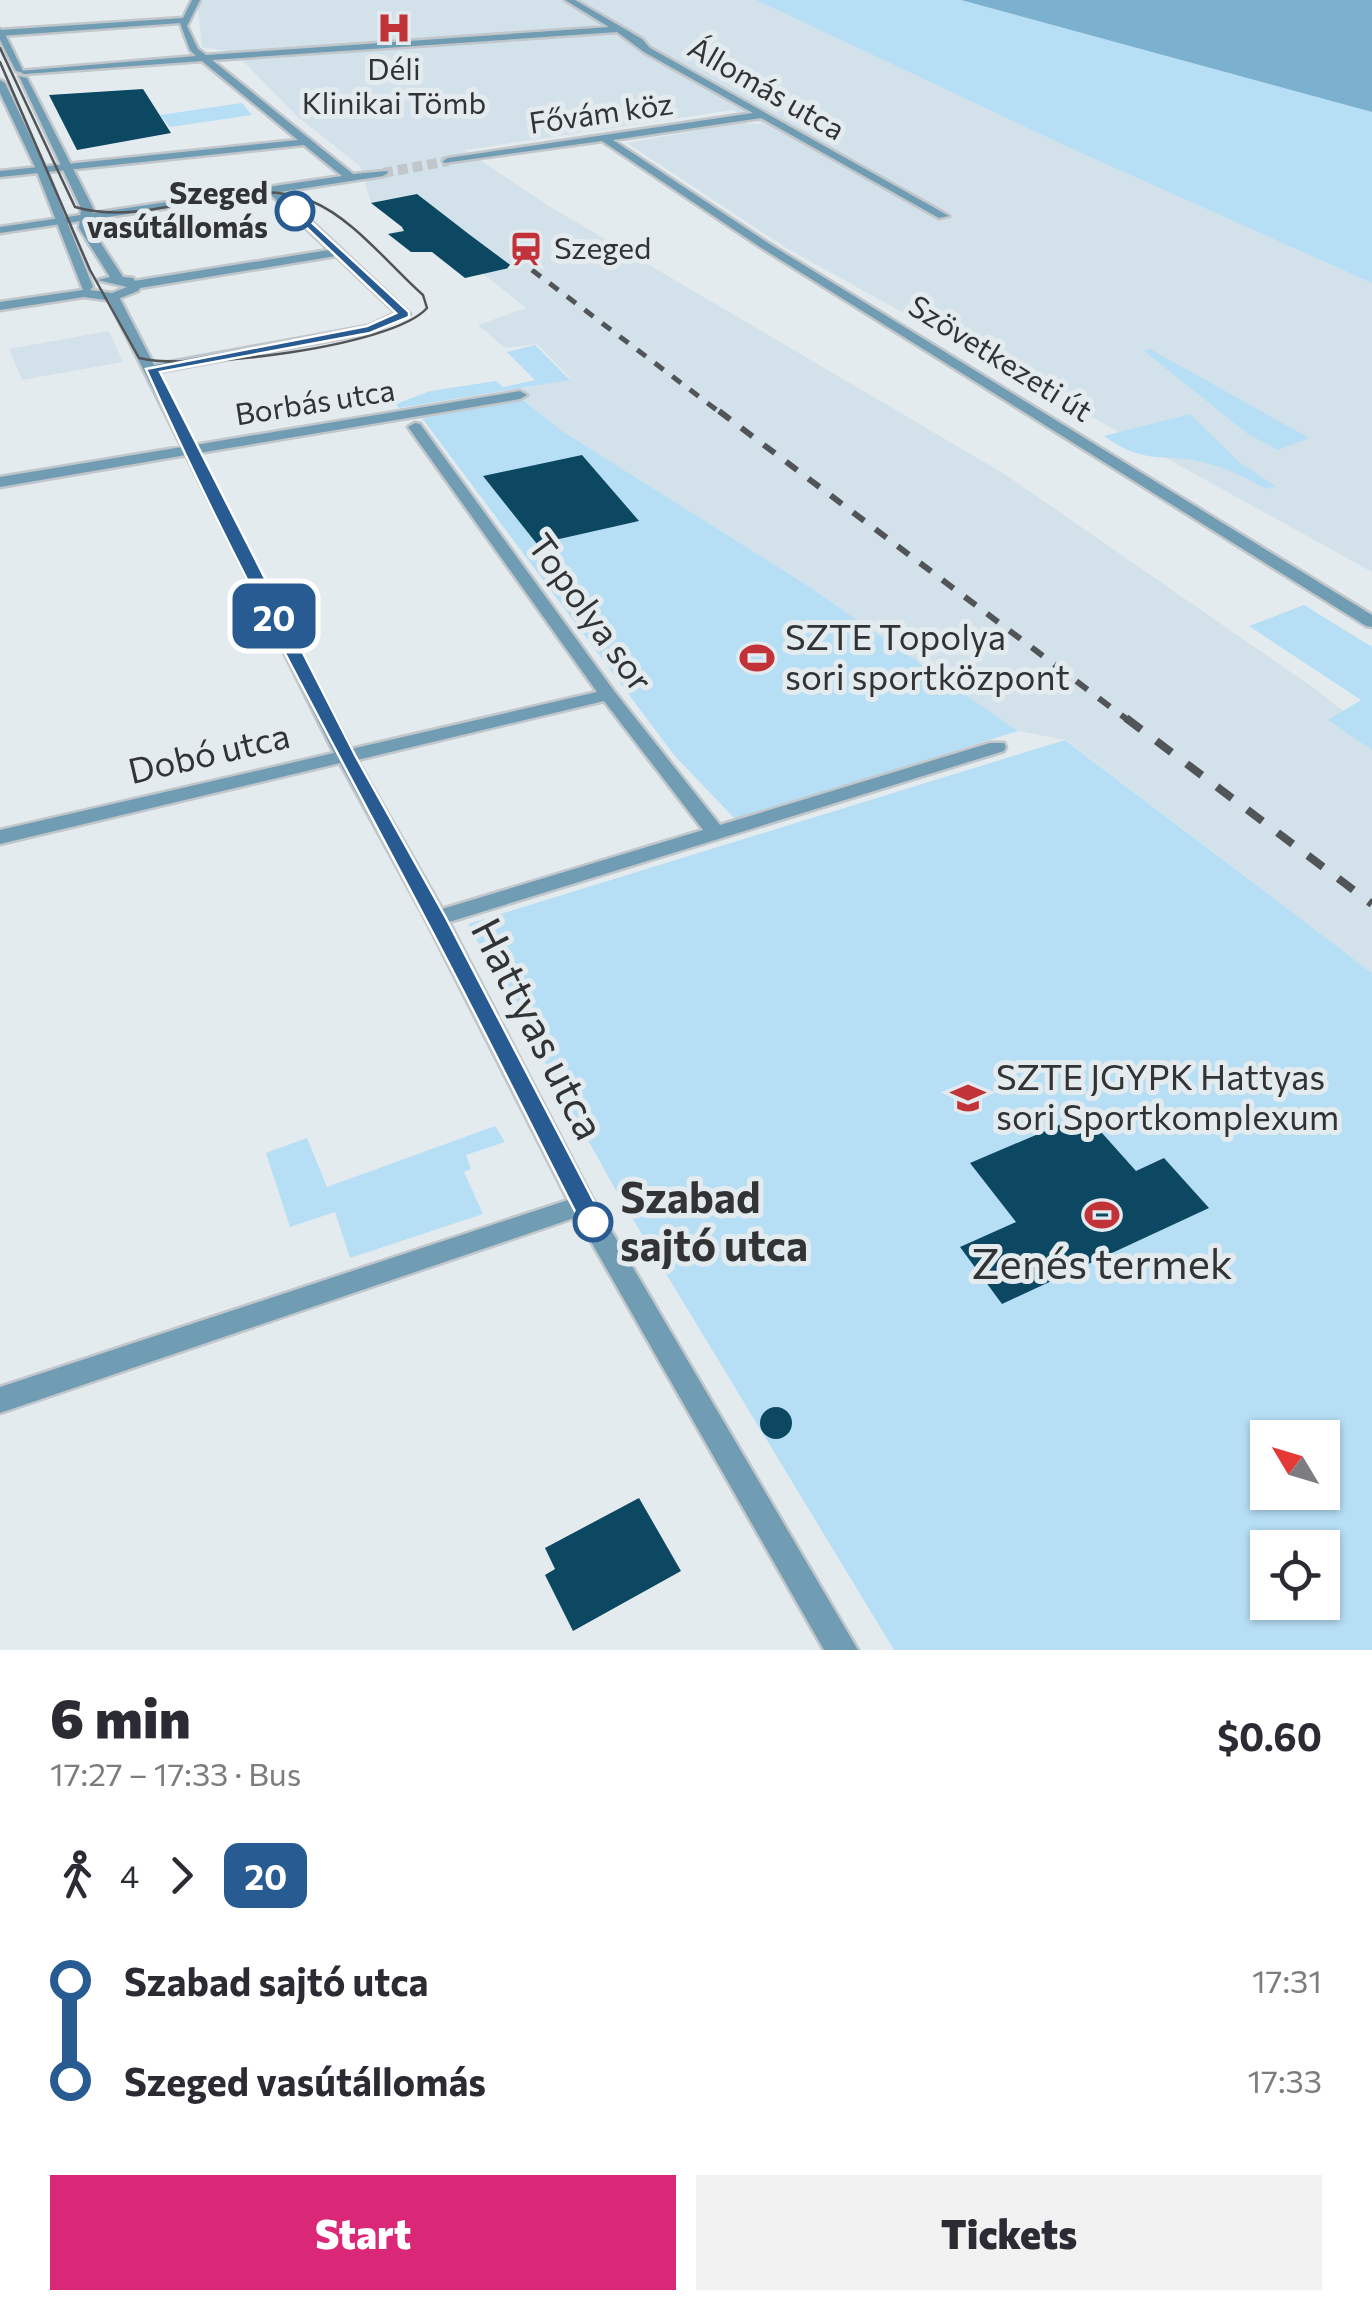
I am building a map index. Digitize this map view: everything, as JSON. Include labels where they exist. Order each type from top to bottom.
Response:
[{"type":"street","points":[[196,0],[187,20],[186,38],[199,57],[352,178]]},
{"type":"street","name":"Állomás utca","points":[[569,0],[761,115],[944,216]]},
{"type":"street","points":[[187,20],[0,33],[24,74],[89,216],[84,228],[118,279],[134,285],[341,252]]},
{"type":"street","points":[[24,74],[170,58],[308,54],[618,29]]},
{"type":"street","points":[[85,290],[62,222],[2,75],[199,57]]},
{"type":"street","name":"Fővám köz","points":[[448,161],[761,115]]},
{"type":"street","name":"Szövetkezeti út","points":[[604,138],[764,246],[1372,622]]},
{"type":"street","points":[[0,174],[305,142]]},
{"type":"street","points":[[0,230],[383,174]]},
{"type":"street","points":[[153,369],[370,329],[404,314],[401,307],[271,189]]},
{"type":"street","points":[[0,306],[85,290],[118,279]]},
{"type":"street","points":[[85,290],[114,297],[127,294],[134,285]]},
{"type":"street","name":"Hattyas utca","points":[[114,297],[345,755],[436,918],[583,1206],[842,1650]]},
{"type":"street","name":"Borbás utca","points":[[0,482],[520,395]]},
{"type":"street","name":"Topolya sor","points":[[416,427],[608,696],[716,833]]},
{"type":"street","name":"Dobó utca","points":[[0,837],[608,696]]},
{"type":"street","points":[[436,918],[997,747]]},
{"type":"street","points":[[0,1400],[583,1206]]},
{"type":"shaded area","points":[[197,0],[756,0],[1070,148],[1372,283],[1372,572],[788,249],[627,143],[737,123],[763,124],[733,110],[465,150],[544,203],[1006,475],[1318,691],[1372,734],[1372,973],[1066,740],[1018,731],[805,584],[562,431],[523,400],[516,390],[571,379],[537,344],[505,348],[478,325],[526,308],[483,274],[442,250],[411,252],[388,234],[411,225],[371,203],[360,166],[298,117],[234,52],[202,47]]},
{"type":"shaded area","points":[[756,0],[961,0],[1372,112],[1372,283],[1070,148]]},
{"type":"shaded area","points":[[961,0],[1372,0],[1372,112]]},
{"type":"shaded area","points":[[242,103],[252,115],[170,127],[160,115]]},
{"type":"shaded area","points":[[109,331],[123,362],[22,380],[9,349]]},
{"type":"shaded area","points":[[535,345],[570,380],[399,408],[396,404],[430,391],[496,381],[503,387],[535,380],[507,352]]},
{"type":"shaded area","points":[[1150,349],[1309,438],[1278,450],[1248,434],[1144,351]]},
{"type":"shaded area","name":"SZTE Topolya sori sportközpont","points":[[523,400],[562,431],[805,584],[1018,731],[736,820],[674,755],[422,418]]},
{"type":"shaded area","points":[[1190,414],[1239,462],[1275,486],[1267,489],[1199,461],[1135,453],[1104,436]]},
{"type":"shaded area","points":[[1304,605],[1372,647],[1372,750],[1328,720],[1361,700],[1249,626]]},
{"type":"shaded area","name":"SZTE JGYPK Hattyas sori Sportkomplexum","points":[[1065,740],[1372,973],[1372,1650],[894,1650],[619,1196],[468,924]]},
{"type":"shaded area","points":[[495,1126],[505,1142],[466,1155],[471,1169],[464,1172],[483,1214],[350,1258],[335,1212],[290,1227],[266,1153],[307,1138],[327,1187]]},
{"type":"building","points":[[143,89],[171,133],[77,150],[49,95]]},
{"type":"building","points":[[417,194],[513,267],[465,278],[432,252],[411,252],[388,234],[404,231],[402,227],[371,203]]},
{"type":"building","points":[[582,455],[639,521],[537,544],[483,476]]},
{"type":"building","name":"Zenés termek","points":[[1085,1114],[1136,1171],[1164,1158],[1209,1208],[1002,1304],[960,1247],[1016,1222],[970,1163]]},
{"type":"building","points":[[776,1407],[788,1411],[792,1423],[788,1435],[776,1439],[764,1435],[760,1423],[764,1411]]},
{"type":"building","points":[[639,1498],[681,1571],[573,1631],[545,1575],[555,1569],[545,1548]]},
{"type":"tunnel","points":[[383,173],[448,161]]},
{"type":"tram line","points":[[0,48],[75,207],[135,212],[255,193],[311,201],[370,243],[423,295],[427,308],[407,322],[375,334],[289,352],[201,361],[139,358],[90,270],[0,62]]},
{"type":"railway","points":[[532,270],[722,414]]},
{"type":"railway","points":[[719,411],[1129,721]]},
{"type":"railway","points":[[1126,718],[1372,904]]},
{"type":"bus line","name":"20","points":[[295,211],[396,301],[404,314],[396,321],[370,329],[153,369],[190,451],[345,755],[436,918],[593,1222]]},
{"type":"place","name":"Déli Klinikai Tömb","points":[[394,28]]},
{"type":"place","name":"Szeged vasútállomás","points":[[295,211]]},
{"type":"place","name":"Szeged","points":[[526,249]]},
{"type":"place","name":"SZTE Topolya sori sportközpont","points":[[757,658]]},
{"type":"place","name":"SZTE JGYPK Hattyas sori Sportkomplexum","points":[[968,1098]]},
{"type":"place","name":"Zenés termek","points":[[1102,1215]]},
{"type":"place","name":"Szabad sajtó utca","points":[[593,1222]]}]
